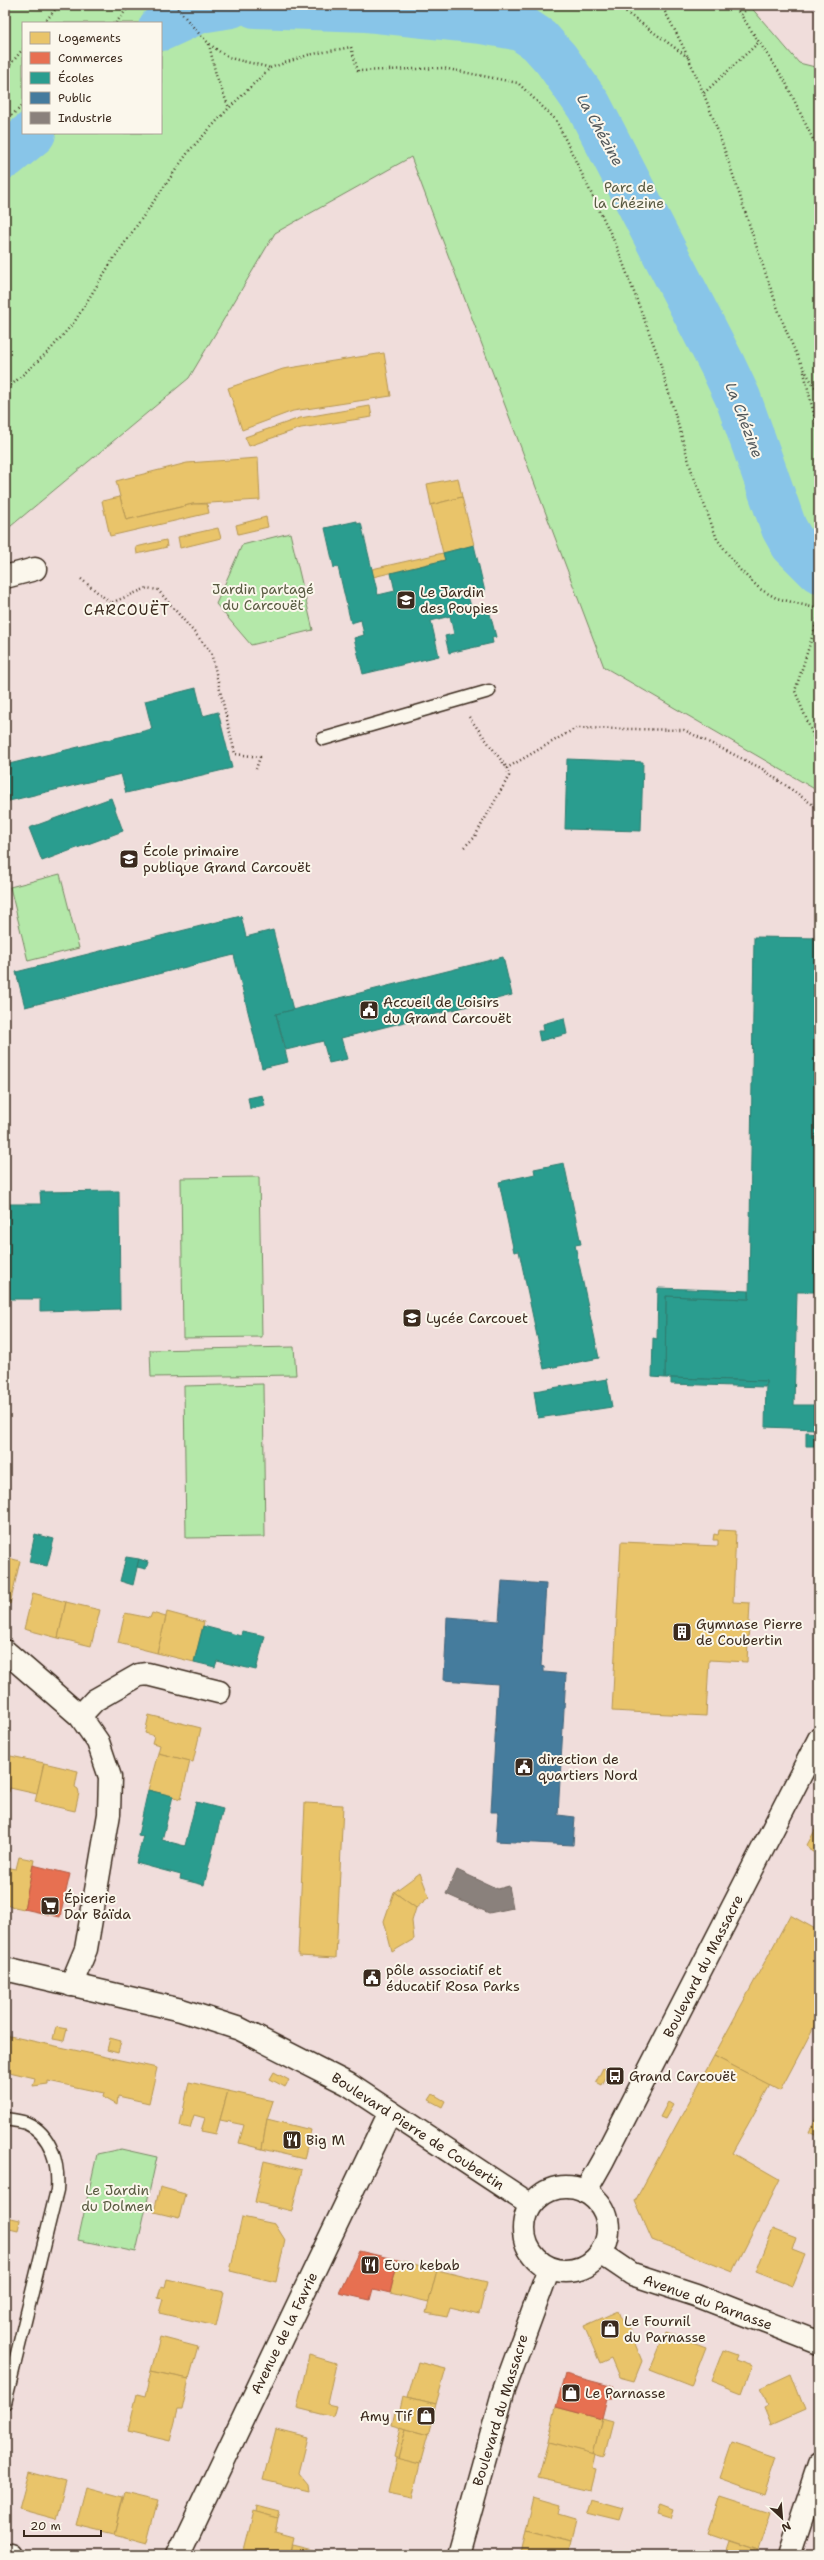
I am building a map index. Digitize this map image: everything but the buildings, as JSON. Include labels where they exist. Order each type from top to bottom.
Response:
[{"type":"street","points":[[5,578],[35,569]]},
{"type":"street","points":[[5,1651],[80,1716],[103,1754],[110,1777],[110,1803],[86,1949],[71,1985]]},
{"type":"street","points":[[80,1716],[105,1694],[139,1675],[147,1674],[219,1692]]},
{"type":"street","name":"Boulevard du Massacre","points":[[585,2192],[603,2160],[819,1739]]},
{"type":"street","name":"Boulevard Pierre de Coubertin","points":[[5,1969],[181,2010],[240,2029],[342,2081],[531,2205]]},
{"type":"street","name":"Avenue de la Favrie","points":[[178,2555],[390,2112]]},
{"type":"street","points":[[570,2187],[585,2192],[599,2203],[606,2219],[607,2236],[601,2253],[591,2263],[578,2270],[563,2272],[549,2268],[534,2258],[525,2241],[524,2222],[531,2205],[542,2195],[556,2188],[570,2187]]},
{"type":"street","name":"Avenue du Parnasse","points":[[601,2253],[632,2274],[696,2295],[819,2343]]},
{"type":"street","name":"Boulevard du Massacre","points":[[458,2555],[503,2393],[549,2268]]},
{"type":"street","points":[[789,2555],[819,2464]]},
{"type":"street","points":[[5,2554],[10,2555]]},
{"type":"lane","points":[[323,738],[489,691]]},
{"type":"lane","points":[[5,2119],[26,2123],[42,2136],[51,2149],[59,2174],[57,2190],[5,2403]]},
{"type":"path","points":[[45,22],[59,5]]},
{"type":"path","points":[[117,22],[130,5]]},
{"type":"path","points":[[175,5],[209,43],[234,58],[270,68]]},
{"type":"path","points":[[616,5],[689,58]]},
{"type":"path","points":[[661,5],[689,58],[704,92],[781,318],[803,370],[819,436]]},
{"type":"path","points":[[733,5],[758,43],[786,81],[819,152]]},
{"type":"path","points":[[741,15],[750,5]]},
{"type":"path","points":[[209,43],[216,75],[229,108]]},
{"type":"path","points":[[704,92],[758,43]]},
{"type":"path","points":[[5,391],[51,349],[75,321],[112,261],[189,151],[229,108],[270,68],[308,55],[351,47],[358,71],[443,68],[518,83],[556,120],[616,248],[658,356],[692,472],[717,540],[740,570],[760,589],[776,598],[819,609]]},
{"type":"path","points":[[5,71],[22,50]]},
{"type":"path","points":[[5,120],[22,107]]},
{"type":"path","points":[[803,370],[819,392]]},
{"type":"path","points":[[81,579],[111,603],[147,588],[158,590],[171,603],[211,652],[235,754],[260,757],[256,769]]},
{"type":"path","points":[[819,615],[795,691],[819,750]]},
{"type":"path","points":[[460,700],[466,712],[507,768],[508,776],[474,838],[464,847]]},
{"type":"path","points":[[507,768],[576,728],[684,730],[761,768],[819,809]]},
{"type":"green space","name":"Parc de la Chézine","points":[[5,5],[749,5],[799,63],[819,68],[818,791],[604,667],[411,157],[275,233],[189,378],[5,531]]},
{"type":"green space","name":"Jardin partagé du Carcouët","points":[[290,533],[313,630],[251,645],[216,604],[242,545]]},
{"type":"green space","points":[[60,874],[79,948],[28,961],[10,887]]},
{"type":"green space","points":[[259,1177],[262,1337],[183,1338],[181,1178]]},
{"type":"green space","points":[[294,1347],[296,1375],[151,1377],[150,1350]]},
{"type":"green space","points":[[263,1384],[265,1537],[186,1538],[184,1386]]},
{"type":"green space","name":"Le Jardin du Dolmen","points":[[121,2149],[157,2157],[136,2252],[78,2240],[97,2154]]},
{"type":"waterway","name":"La Chézine","points":[[162,28],[200,10],[231,5]]},
{"type":"waterway","name":"La Chézine","points":[[255,5],[367,9],[482,21],[521,28],[539,40],[556,59],[589,106],[722,364],[738,398],[784,528],[793,544],[819,570]]},
{"type":"waterway","name":"La Chézine","points":[[5,156],[32,134]]},
{"type":"place","name":"Le Jardin des Poupies","points":[[406,600]]},
{"type":"place","name":"École primaire publique Grand Carcouët","points":[[129,859]]},
{"type":"place","name":"Accueil de Loisirs du Grand Carcouët","points":[[369,1010]]},
{"type":"place","name":"Lycée Carcouet","points":[[412,1318]]},
{"type":"place","name":"Gymnase Pierre de Coubertin","points":[[682,1632]]},
{"type":"place","name":"direction de quartiers Nord","points":[[524,1767]]},
{"type":"place","name":"Épicerie Dar Baïda","points":[[50,1906]]},
{"type":"place","name":"pôle associatif et éducatif Rosa Parks","points":[[372,1978]]},
{"type":"place","name":"Grand Carcouët","points":[[615,2076]]},
{"type":"place","name":"Big M","points":[[292,2140]]},
{"type":"place","name":"Euro kebab","points":[[370,2265]]},
{"type":"place","name":"Le Fournil du Parnasse","points":[[610,2329]]},
{"type":"place","name":"Le Parnasse","points":[[571,2393]]},
{"type":"place","name":"Amy Tif","points":[[426,2416]]},
{"type":"district","name":"CARCOUËT","points":[[127,610]]}]
